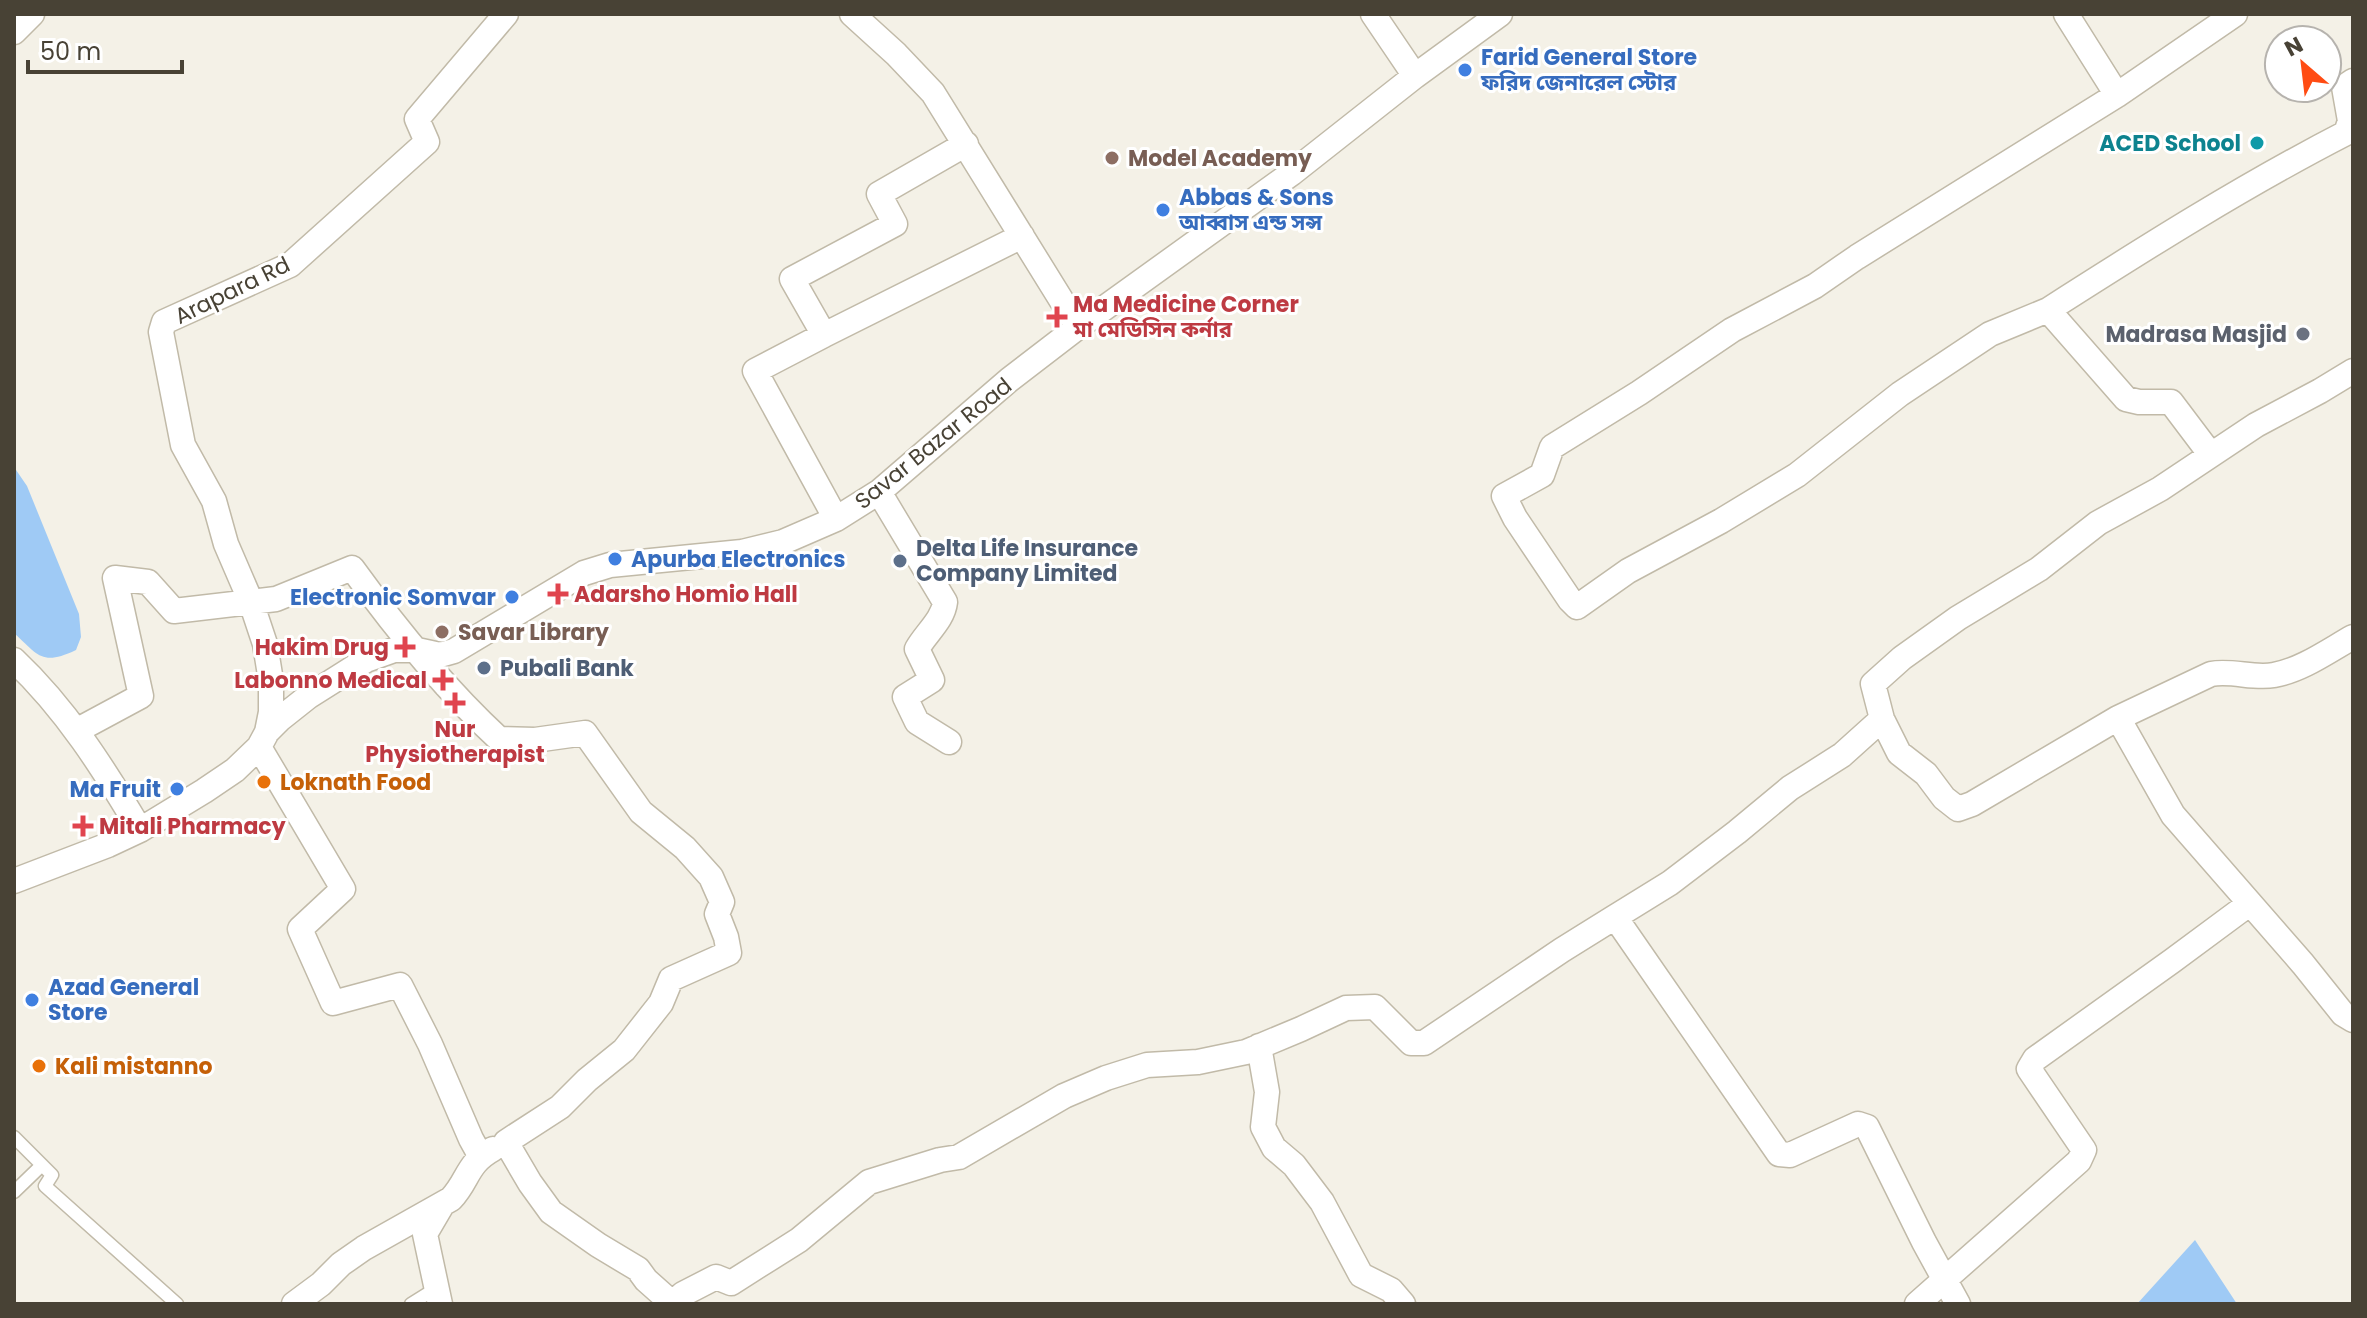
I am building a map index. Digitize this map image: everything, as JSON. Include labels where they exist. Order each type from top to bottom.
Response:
[{"type":"street","points":[[14,32],[32,14]]},
{"type":"street","name":"Arapara Rd","points":[[263,740],[271,712],[271,681],[265,644],[226,544],[214,501],[183,445],[161,332],[164,322],[290,265],[427,142],[417,119],[506,14]]},
{"type":"street","points":[[852,14],[933,93],[1078,327]]},
{"type":"street","points":[[1373,14],[1415,76]]},
{"type":"street","name":"Savar Bazar Road","points":[[14,881],[140,830],[225,777],[309,696],[366,660],[394,650],[417,650],[440,655],[454,651],[584,573],[610,565],[742,552],[783,542],[836,519],[879,492],[1009,380],[1078,327],[1292,173],[1500,14]]},
{"type":"street","points":[[2066,14],[2117,95]]},
{"type":"street","points":[[2235,14],[2117,95],[1815,286],[1732,330],[1552,447],[1542,475],[1504,496],[1515,518],[1570,600],[1577,607],[1628,571],[1721,521],[1797,475],[1900,394],[1990,334],[2048,310],[2157,240],[2293,160],[2346,133],[2350,121],[2344,87],[2353,81]]},
{"type":"street","points":[[824,335],[792,279],[895,224],[879,194],[966,144]]},
{"type":"street","points":[[836,519],[755,371],[1022,236]]},
{"type":"street","points":[[2048,310],[2126,399],[2171,402],[2211,455]]},
{"type":"street","points":[[2353,371],[2256,425],[2160,489],[2098,523],[2039,569],[1958,618],[1902,658],[1873,684],[1882,719],[1899,753],[1926,774],[1944,798],[1958,809],[1972,804],[2118,718],[2211,674],[2272,676],[2303,665],[2353,637]]},
{"type":"street","points":[[879,492],[945,602],[944,614],[927,632],[917,649],[932,680],[905,697],[917,722],[949,742]]},
{"type":"street","points":[[76,731],[141,696],[115,578],[148,582],[174,611],[276,599],[352,568],[417,650],[499,739],[535,740],[585,733],[641,812],[685,848],[711,877],[722,902],[717,914],[729,953],[671,979],[661,1003],[624,1050],[560,1107],[481,1157],[467,1172],[460,1190],[451,1199],[364,1248],[294,1304]]},
{"type":"street","points":[[14,660],[42,688],[76,731],[140,830]]},
{"type":"street","points":[[2118,718],[2173,815],[2343,1014],[2353,1020]]},
{"type":"street","points":[[506,1142],[551,1212],[638,1269],[672,1304],[683,1294],[716,1277],[731,1283],[799,1240],[869,1182],[959,1157],[1064,1096],[1092,1084],[1147,1065],[1198,1062],[1246,1052],[1346,1008],[1375,1007],[1411,1043],[1424,1043],[1562,950],[1670,883],[1790,788],[1842,755],[1882,719]]},
{"type":"street","points":[[263,740],[343,889],[300,929],[333,1003],[400,985],[481,1157]]},
{"type":"street","points":[[1917,1304],[2083,1155],[2084,1150],[2029,1069],[2030,1064],[2249,904]]},
{"type":"street","points":[[1615,917],[1779,1154],[1790,1155],[1858,1124],[1867,1127],[1958,1304]]},
{"type":"street","points":[[1259,1046],[1267,1092],[1263,1127],[1274,1148],[1294,1165],[1322,1202],[1361,1275],[1391,1290],[1403,1304]]},
{"type":"street","points":[[438,1296],[425,1234],[442,1205]]},
{"type":"lane","points":[[14,1137],[52,1175],[45,1186],[177,1304]]},
{"type":"lane","points":[[14,1192],[42,1165]]},
{"type":"lane","points":[[411,1304],[438,1296]]},
{"type":"water","points":[[14,467],[27,486],[79,614],[81,637],[76,650],[65,655],[42,656],[14,633]]},
{"type":"water","points":[[2195,1240],[2237,1304],[2137,1304]]},
{"type":"place","name":"Farid General Store ফরিদ জেনারেল স্টোর","points":[[1465,70]]},
{"type":"place","name":"ACED School","points":[[2257,143]]},
{"type":"place","name":"Model Academy","points":[[1112,158]]},
{"type":"place","name":"Abbas & Sons আব্বাস এন্ড সন্স","points":[[1163,210]]},
{"type":"place","name":"Ma Medicine Corner মা মেডিসিন কর্নার","points":[[1057,317]]},
{"type":"place","name":"Madrasa Masjid","points":[[2303,334]]},
{"type":"place","name":"Apurba Electronics","points":[[615,559]]},
{"type":"place","name":"Delta Life Insurance Company Limited","points":[[900,561]]},
{"type":"place","name":"Adarsho Homio Hall","points":[[558,594]]},
{"type":"place","name":"Electronic Somvar","points":[[512,597]]},
{"type":"place","name":"Savar Library","points":[[442,632]]},
{"type":"place","name":"Hakim Drug","points":[[405,647]]},
{"type":"place","name":"Pubali Bank","points":[[484,668]]},
{"type":"place","name":"Labonno Medical","points":[[443,680]]},
{"type":"place","name":"Nur Physiotherapist","points":[[455,703]]},
{"type":"place","name":"Loknath Food","points":[[264,782]]},
{"type":"place","name":"Ma Fruit","points":[[177,789]]},
{"type":"place","name":"Mitali Pharmacy","points":[[83,826]]},
{"type":"place","name":"Azad General Store","points":[[32,1000]]},
{"type":"place","name":"Kali mistanno","points":[[39,1066]]}]
